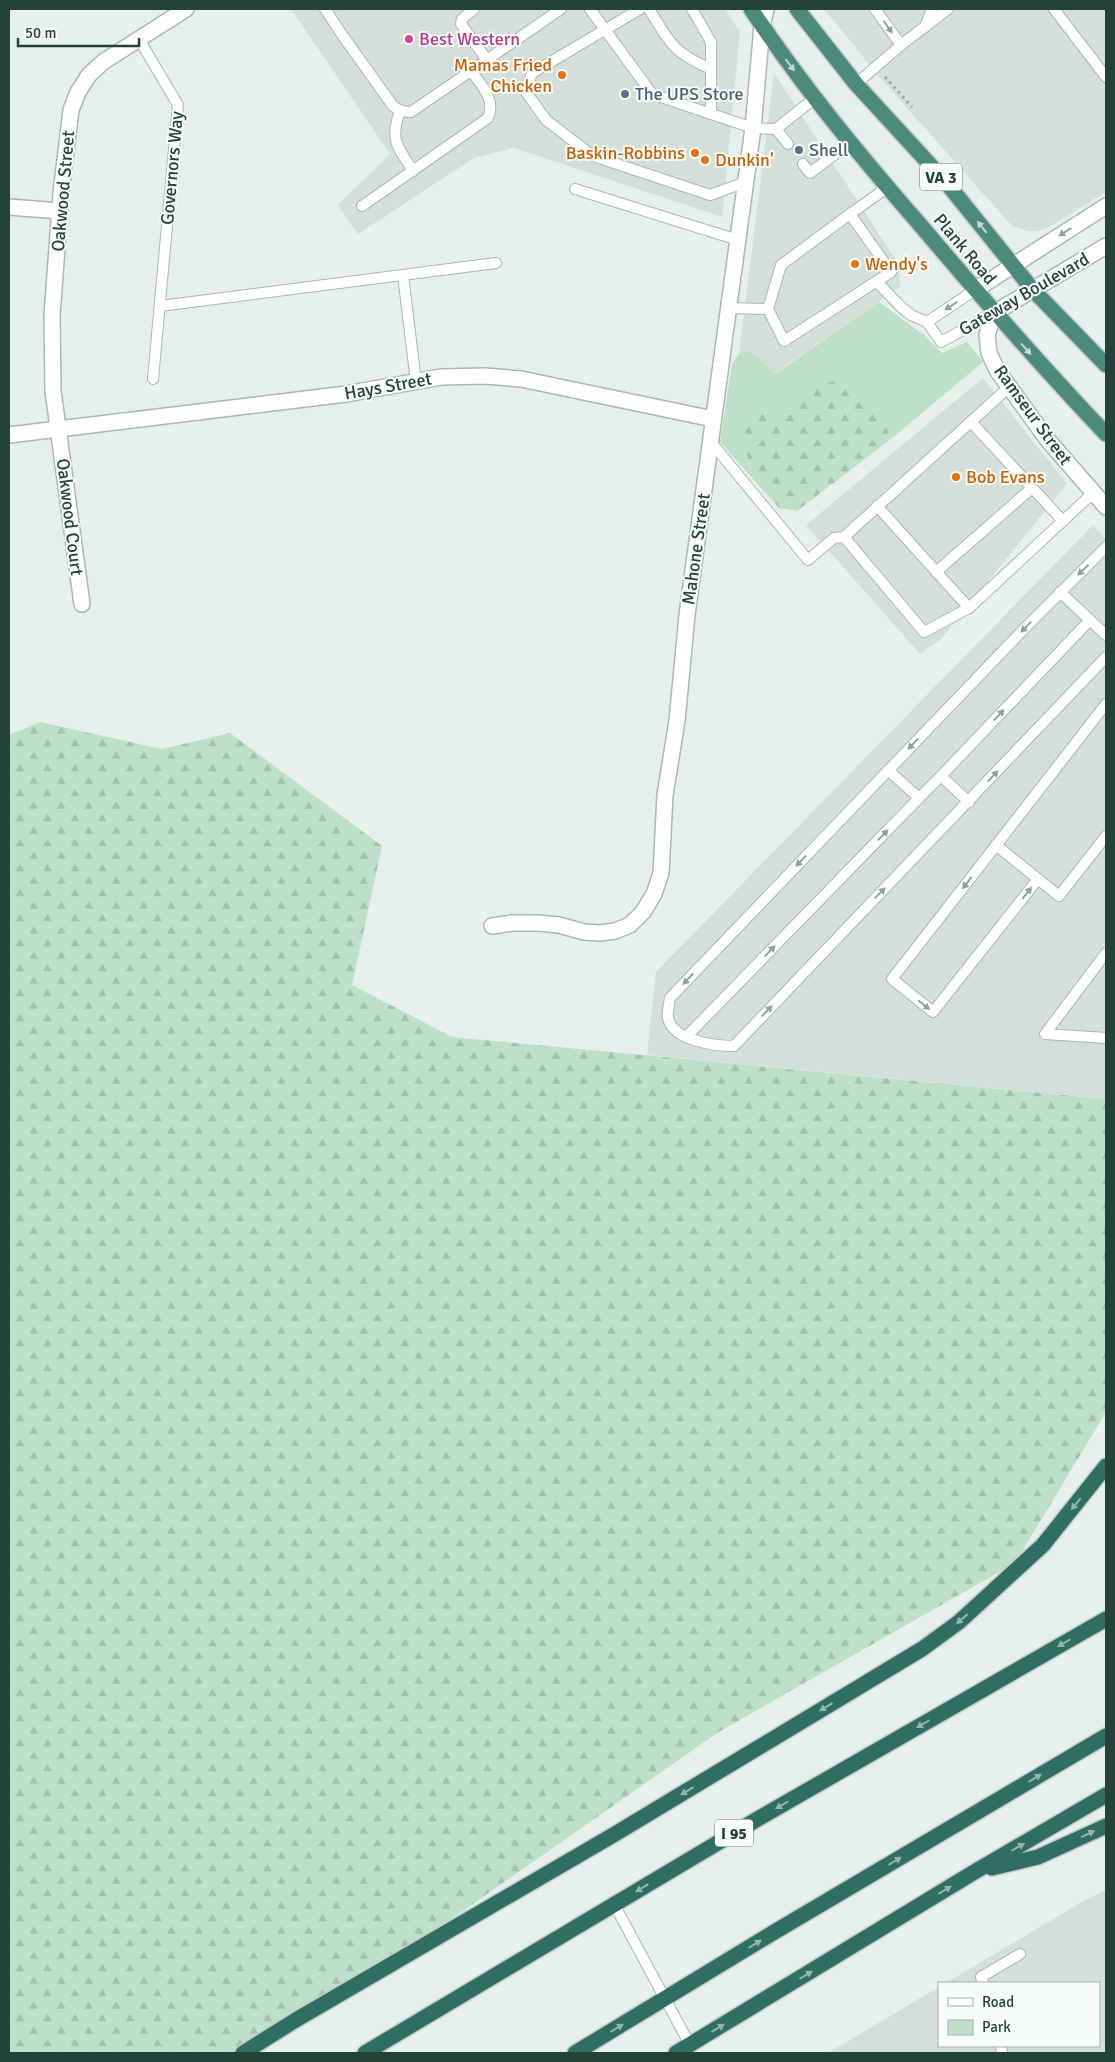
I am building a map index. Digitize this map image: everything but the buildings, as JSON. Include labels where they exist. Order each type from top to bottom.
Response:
[{"type":"highway","name":"Plank Road","points":[[751,9],[850,143],[994,313],[1106,434]]},
{"type":"highway","name":"Plank Road","points":[[797,9],[856,84],[945,181],[1033,290],[1106,365]]},
{"type":"highway","points":[[243,2053],[294,2021],[615,1834],[922,1649],[959,1622],[1043,1545],[1106,1466]]},
{"type":"highway","name":"I 95","points":[[365,2053],[761,1817],[1106,1619]]},
{"type":"highway","points":[[575,2053],[1106,1736]]},
{"type":"highway","points":[[676,2053],[1106,1795]]},
{"type":"highway","points":[[976,1872],[1038,1857],[1106,1826]]},
{"type":"street","name":"Oakwood Street","points":[[59,429],[52,364],[52,316],[60,211],[71,110],[78,92],[89,75],[103,62],[186,9]]},
{"type":"street","name":"Mahone Street","points":[[492,926],[538,922],[559,925],[584,932],[600,933],[615,931],[630,925],[643,912],[654,894],[661,873],[665,794],[677,721],[687,615],[727,308],[746,182],[762,26],[766,9]]},
{"type":"street","points":[[762,26],[774,9]]},
{"type":"street","name":"Gateway Boulevard","points":[[975,290],[1106,206]]},
{"type":"street","points":[[9,207],[60,211]]},
{"type":"street","name":"Gateway Boulevard","points":[[994,313],[1106,246]]},
{"type":"street","name":"Ramseur Street","points":[[994,313],[987,335],[989,353],[997,370],[1047,439],[1106,507]]},
{"type":"street","name":"Hays Street","points":[[9,435],[346,394],[441,377],[484,376],[521,379],[713,420]]},
{"type":"street","name":"Oakwood Court","points":[[59,429],[82,604]]},
{"type":"lane","points":[[326,9],[343,36],[394,106],[400,110],[411,112],[561,9]]},
{"type":"lane","points":[[474,9],[462,19],[462,24],[487,60]]},
{"type":"lane","points":[[590,9],[652,94],[753,128],[776,129],[815,98]]},
{"type":"lane","points":[[640,9],[532,73],[526,92],[546,120],[593,156],[710,195],[746,182]]},
{"type":"lane","points":[[649,9],[672,46],[680,53],[711,69]]},
{"type":"lane","points":[[692,9],[711,42],[711,114]]},
{"type":"lane","points":[[875,9],[901,45]]},
{"type":"lane","points":[[924,28],[932,9]]},
{"type":"lane","points":[[1054,9],[1106,77]]},
{"type":"lane","points":[[856,84],[901,45],[947,10]]},
{"type":"lane","name":"Governors Way","points":[[139,39],[178,105],[153,379]]},
{"type":"lane","points":[[362,206],[488,118],[491,110],[486,90],[471,71]]},
{"type":"lane","points":[[400,110],[394,127],[394,139],[412,171]]},
{"type":"lane","points":[[776,129],[788,144]]},
{"type":"lane","points":[[803,164],[810,173],[850,143]]},
{"type":"lane","points":[[850,214],[891,272],[784,341],[768,309],[781,265],[850,214],[888,187]]},
{"type":"lane","points":[[575,189],[738,240]]},
{"type":"lane","points":[[160,306],[496,263]]},
{"type":"lane","points":[[403,275],[416,382]]},
{"type":"lane","points":[[876,282],[902,308],[911,315],[927,322]]},
{"type":"lane","name":"Gateway Boulevard","points":[[975,290],[927,322],[941,342],[994,313]]},
{"type":"lane","points":[[727,308],[768,309]]},
{"type":"lane","points":[[711,442],[808,560],[834,538],[845,537],[1008,387]]},
{"type":"lane","points":[[971,422],[1063,521]]},
{"type":"lane","points":[[936,572],[1032,488]]},
{"type":"lane","points":[[845,537],[924,632],[969,608],[1093,493]]},
{"type":"lane","points":[[877,506],[969,608]]},
{"type":"lane","points":[[1106,547],[1060,592],[670,998],[668,1019],[678,1034],[715,1046],[734,1046],[1106,657]]},
{"type":"lane","points":[[1060,592],[1106,635]]},
{"type":"lane","points":[[687,1036],[941,776],[1090,620]]},
{"type":"lane","points":[[1038,878],[933,1012],[892,979],[1106,704]]},
{"type":"lane","points":[[888,770],[919,798]]},
{"type":"lane","points":[[941,776],[969,802]]},
{"type":"lane","points":[[996,844],[1059,896],[1106,836]]},
{"type":"lane","points":[[1106,953],[1045,1034],[1106,1038]]},
{"type":"lane","points":[[614,1904],[690,2045]]},
{"type":"lane","points":[[983,1982],[981,1977],[1020,1954]]},
{"type":"path","points":[[885,77],[912,107]]},
{"type":"shaded area","points":[[291,9],[725,9],[740,32],[722,217],[514,148],[474,158],[358,234],[338,205],[390,154]]},
{"type":"shaded area","points":[[824,9],[1106,9],[1106,192],[1049,227],[1038,231],[1028,231],[1012,226],[884,82]]},
{"type":"shaded area","points":[[774,73],[899,265],[900,287],[774,374],[756,355],[748,350],[739,354]]},
{"type":"shaded area","points":[[983,378],[1067,484],[941,639],[920,654],[806,525]]},
{"type":"shaded area","points":[[1093,525],[1106,539],[1106,1099],[647,1055],[656,972]]},
{"type":"shaded area","points":[[1106,1890],[1106,2053],[828,2053],[938,1988],[938,2047],[1100,2047],[1100,1982],[948,1982],[1080,1903]]},
{"type":"green space","points":[[879,302],[924,335],[942,353],[967,342],[983,362],[891,439],[879,408],[814,386],[793,408],[749,415],[741,432],[753,479],[720,442],[732,364],[739,354],[748,350],[756,355],[775,374]]},
{"type":"green space","points":[[835,381],[856,388],[879,408],[891,439],[797,511],[779,508],[753,479],[741,432],[749,415],[793,408],[814,386]]},
{"type":"green space","points":[[40,722],[162,749],[230,733],[382,846],[352,985],[452,1037],[1106,1099],[1106,1412],[1015,1563],[717,1733],[413,1946],[238,2053],[9,2053],[9,735]]},
{"type":"place","name":"Best Western","points":[[409,39]]},
{"type":"place","name":"Mamas Fried Chicken","points":[[562,75]]},
{"type":"place","name":"The UPS Store","points":[[625,94]]},
{"type":"place","name":"Shell","points":[[799,150]]},
{"type":"place","name":"Baskin-Robbins","points":[[695,153]]},
{"type":"place","name":"Dunkin'","points":[[705,160]]},
{"type":"place","name":"Wendy's","points":[[855,264]]},
{"type":"place","name":"Bob Evans","points":[[956,477]]}]
